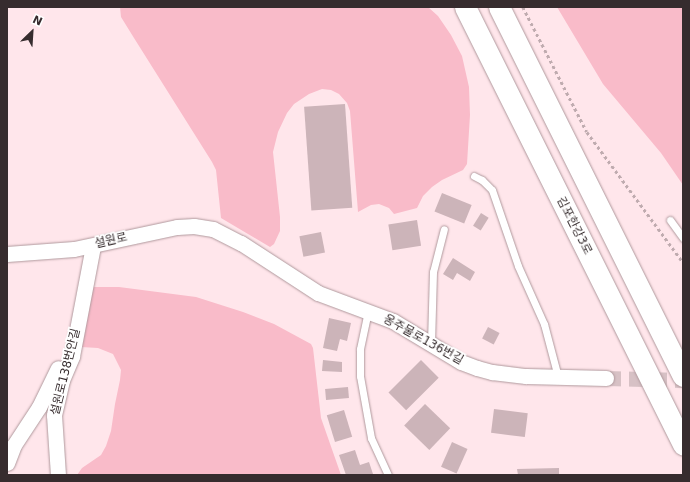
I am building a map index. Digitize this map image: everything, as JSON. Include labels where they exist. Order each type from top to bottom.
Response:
[{"type":"street","name":"김포한강3로","points":[[465,7],[683,445]]},
{"type":"street","points":[[499,7],[683,376]]},
{"type":"street","name":"설원로","points":[[7,254],[93,246],[177,227],[194,226],[213,229]]},
{"type":"street","name":"옹주물로136번길","points":[[213,229],[241,243],[318,293],[393,321],[461,362],[492,372],[558,377],[606,378]]},
{"type":"street","name":"설원로138번안길","points":[[58,475],[54,415],[62,380],[72,356],[93,246]]},
{"type":"street","points":[[7,464],[14,445],[39,407],[54,374],[74,345]]},
{"type":"lane","points":[[474,176],[482,180],[492,190],[515,260],[544,324],[558,377]]},
{"type":"lane","points":[[670,220],[683,238]]},
{"type":"lane","points":[[431,343],[433,272],[444,229]]},
{"type":"lane","points":[[368,311],[360,349],[360,376],[371,438],[388,475]]},
{"type":"path","points":[[523,7],[587,132],[683,262]]},
{"type":"shaded area","points":[[120,7],[428,7],[438,16],[451,35],[462,56],[469,87],[470,115],[467,164],[463,170],[442,180],[432,187],[423,196],[417,208],[394,214],[389,208],[379,204],[371,205],[358,212],[350,111],[347,103],[339,94],[331,90],[322,89],[309,94],[294,104],[287,113],[278,132],[273,152],[280,217],[280,231],[274,244],[270,247],[221,218],[216,170],[121,17]]},
{"type":"shaded area","points":[[557,7],[683,7],[683,185],[661,153],[603,84]]},
{"type":"shaded area","points":[[91,287],[119,287],[196,297],[274,324],[311,344],[313,348],[321,418],[341,475],[77,475],[82,468],[101,455],[106,446],[111,431],[121,370],[113,354],[98,348],[81,347]]},
{"type":"building","points":[[345,104],[352,208],[311,211],[304,107]]},
{"type":"building","points":[[442,193],[472,205],[464,224],[435,212]]},
{"type":"building","points":[[481,213],[489,218],[481,230],[473,226]]},
{"type":"building","points":[[417,220],[421,246],[392,250],[388,225]]},
{"type":"building","points":[[321,232],[325,253],[303,257],[299,236]]},
{"type":"building","points":[[453,258],[475,272],[470,281],[457,273],[453,280],[443,274]]},
{"type":"building","points":[[329,318],[351,323],[347,341],[340,339],[337,351],[323,348]]},
{"type":"building","points":[[488,327],[500,333],[494,344],[482,339]]},
{"type":"building","points":[[323,360],[342,362],[342,372],[322,371]]},
{"type":"building","points":[[421,360],[439,378],[406,410],[388,393]]},
{"type":"building","points":[[348,387],[349,398],[326,400],[325,389]]},
{"type":"building","points":[[425,404],[450,428],[429,450],[404,426]]},
{"type":"building","points":[[494,409],[528,413],[525,437],[491,433]]},
{"type":"building","points":[[344,410],[352,437],[335,442],[327,415]]},
{"type":"building","points":[[452,442],[468,449],[457,474],[441,467]]},
{"type":"building","points":[[355,450],[360,465],[369,462],[373,474],[346,475],[339,455]]},
{"type":"building","points":[[559,468],[559,475],[518,475],[517,469]]},
{"type":"tunnel","points":[[606,378],[683,380]]}]
